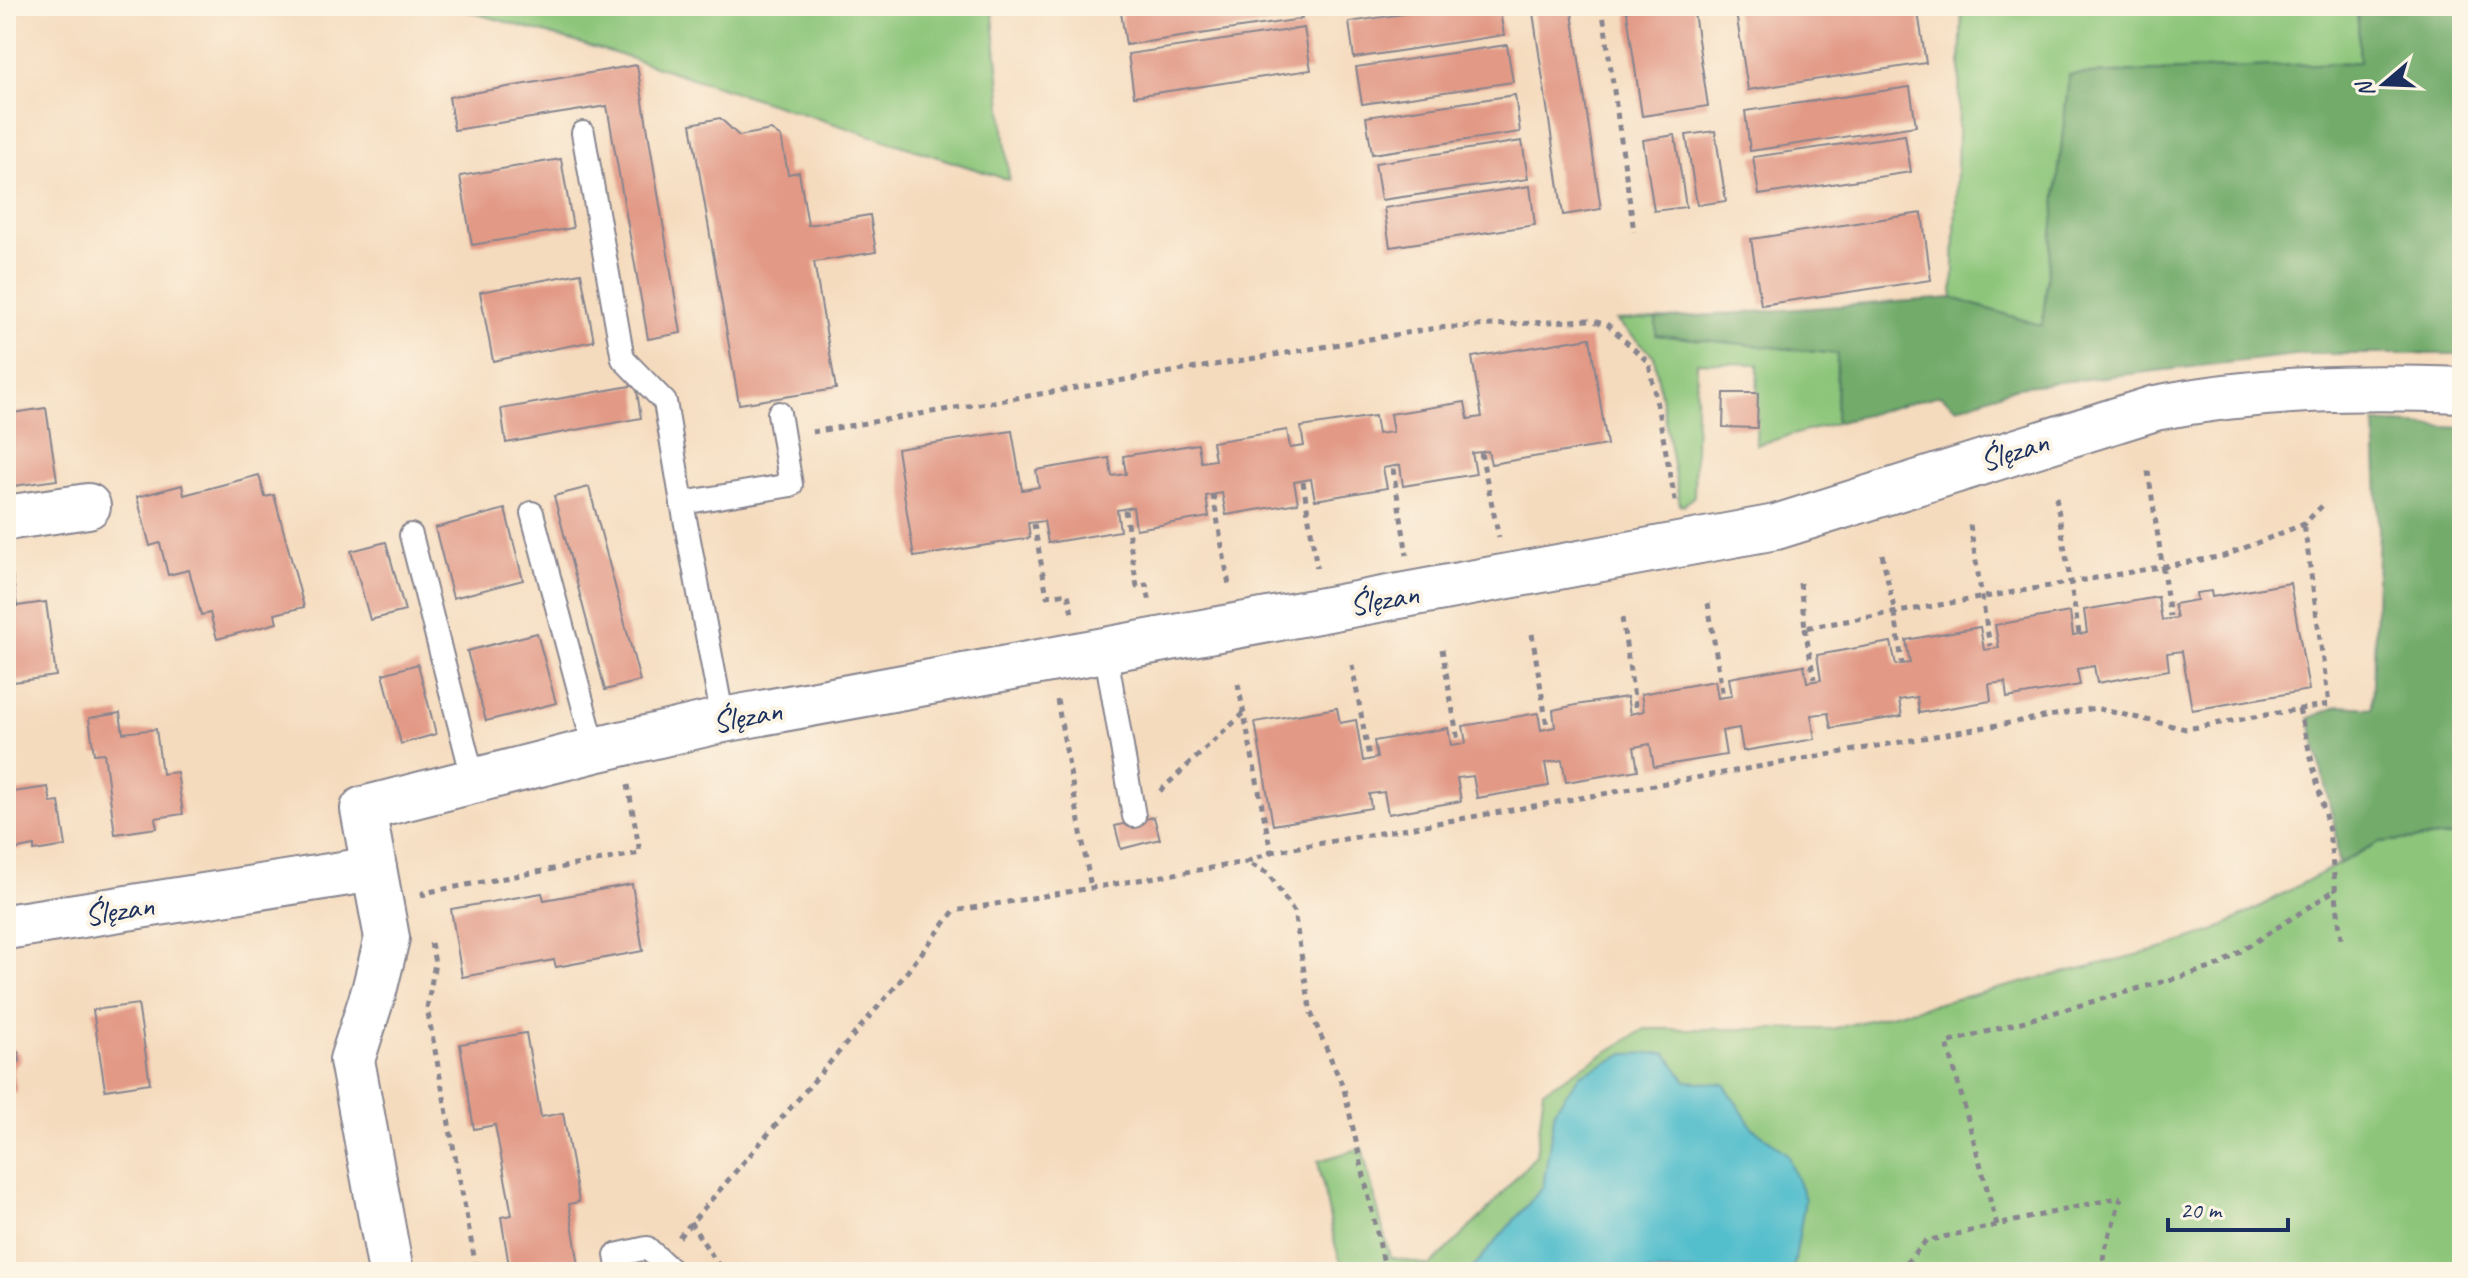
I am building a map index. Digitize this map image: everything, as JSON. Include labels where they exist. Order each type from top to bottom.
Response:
[{"type":"street","name":"Ślęzan","points":[[391,1272],[352,1060],[387,938],[363,809],[474,782],[611,764],[723,720],[1776,527],[2082,430],[2192,400],[2361,386],[2462,390]]},
{"type":"street","points":[[6,518],[88,506]]},
{"type":"street","name":"Ślęzan","points":[[6,927],[374,869]]},
{"type":"lane","points":[[583,133],[623,359],[665,402],[723,720]]},
{"type":"lane","points":[[682,503],[791,485],[779,413]]},
{"type":"lane","points":[[532,513],[611,764]]},
{"type":"lane","points":[[411,535],[474,782]]},
{"type":"lane","points":[[1105,649],[1134,816]]},
{"type":"lane","points":[[619,1272],[616,1255],[647,1248],[667,1265]]},
{"type":"path","points":[[1602,6],[1634,232]]},
{"type":"path","points":[[783,436],[1436,328],[1589,320],[1608,325],[1649,363],[1678,514]]},
{"type":"path","points":[[1481,453],[1500,543]]},
{"type":"path","points":[[1393,469],[1408,560]]},
{"type":"path","points":[[2148,471],[2170,616]]},
{"type":"path","points":[[1303,482],[1318,576]]},
{"type":"path","points":[[1213,495],[1230,592]]},
{"type":"path","points":[[2056,497],[2079,633]]},
{"type":"path","points":[[1805,628],[2224,556],[2304,524],[2324,504]]},
{"type":"path","points":[[1125,510],[1137,587],[1146,585],[1151,606]]},
{"type":"path","points":[[1034,524],[1047,596],[1068,593],[1073,620]]},
{"type":"path","points":[[667,1265],[690,1222],[896,986],[954,911],[1246,862],[1271,852],[2095,708],[2186,729],[2329,704],[2304,524]]},
{"type":"path","points":[[1970,525],[1990,646]]},
{"type":"path","points":[[1882,554],[1902,663]]},
{"type":"path","points":[[1800,583],[1814,679]]},
{"type":"path","points":[[1708,603],[1723,697]]},
{"type":"path","points":[[1622,618],[1636,711]]},
{"type":"path","points":[[1532,634],[1547,726]]},
{"type":"path","points":[[1442,649],[1458,741]]},
{"type":"path","points":[[1352,665],[1369,757]]},
{"type":"path","points":[[1238,684],[1271,852]]},
{"type":"path","points":[[1056,696],[1091,888]]},
{"type":"path","points":[[2299,709],[2329,831],[2341,939]]},
{"type":"path","points":[[1134,816],[1244,713]]},
{"type":"path","points":[[425,907],[423,893],[640,853],[611,764]]},
{"type":"path","points":[[1246,862],[1268,873],[1294,912],[1311,1013],[1344,1089],[1386,1272]]},
{"type":"path","points":[[1997,1225],[1947,1043],[2218,966],[2335,890]]},
{"type":"path","points":[[430,935],[435,963],[427,1008],[477,1272]]},
{"type":"path","points":[[1898,1272],[1926,1241],[2121,1197],[2104,1252],[2102,1272]]},
{"type":"path","points":[[690,1222],[723,1272]]},
{"type":"green space","points":[[450,6],[992,6],[1009,180],[614,53]]},
{"type":"green space","points":[[1962,6],[2357,6],[2360,62],[2069,75],[2043,326],[1953,298]]},
{"type":"green space","points":[[2357,6],[2462,6],[2462,354],[2304,354],[2017,387],[1957,408],[1940,395],[1836,423],[1837,354],[1656,335],[1656,319],[1953,298],[2042,326],[2069,75],[2360,62]]},
{"type":"green space","points":[[1656,319],[1657,335],[1837,354],[1836,423],[1756,445],[1758,364],[1697,362],[1694,496],[1680,505],[1654,356],[1616,321]]},
{"type":"green space","points":[[2375,423],[2462,428],[2462,835],[2379,842],[2339,864],[2334,823],[2309,718],[2339,706],[2372,708],[2379,530]]},
{"type":"green space","points":[[2462,835],[2462,1272],[1344,1272],[1318,1161],[1362,1148],[1390,1257],[1430,1266],[1485,1213],[1536,1155],[1544,1090],[1645,1029],[1832,1029],[2165,948],[2216,930],[2379,842]]},
{"type":"water","points":[[1666,1053],[1686,1081],[1724,1084],[1752,1127],[1787,1154],[1805,1199],[1794,1265],[1789,1272],[1469,1272],[1543,1187],[1555,1109],[1580,1075],[1625,1054]]},
{"type":"building","points":[[1120,6],[1300,6],[1302,19],[1126,45]]},
{"type":"building","points":[[1345,6],[1372,6],[1372,8],[1346,12]]},
{"type":"building","points":[[1457,6],[1499,6],[1504,35],[1354,58],[1349,22]]},
{"type":"building","points":[[1532,6],[1571,6],[1601,209],[1563,215]]},
{"type":"building","points":[[1626,6],[1693,6],[1708,106],[1642,116]]},
{"type":"building","points":[[1735,6],[1917,6],[1926,63],[1748,90]]},
{"type":"building","points":[[1304,28],[1311,70],[1134,96],[1128,54]]},
{"type":"building","points":[[1507,45],[1513,82],[1362,104],[1356,67]]},
{"type":"building","points":[[637,65],[681,333],[648,339],[607,106],[454,130],[449,97]]},
{"type":"building","points":[[1910,87],[1916,126],[1750,151],[1745,111]]},
{"type":"building","points":[[1515,95],[1520,132],[1372,154],[1366,117]]},
{"type":"building","points":[[720,118],[739,136],[771,130],[781,137],[788,174],[799,172],[808,225],[870,215],[876,252],[814,262],[836,389],[739,404],[691,124]]},
{"type":"building","points":[[1715,131],[1726,201],[1697,205],[1686,135]]},
{"type":"building","points":[[1675,135],[1686,207],[1654,211],[1643,140]]},
{"type":"building","points":[[1905,135],[1911,172],[1759,195],[1753,157]]},
{"type":"building","points":[[1522,141],[1528,179],[1381,200],[1375,163]]},
{"type":"building","points":[[561,159],[573,228],[472,245],[460,176]]},
{"type":"building","points":[[1530,186],[1535,225],[1390,247],[1384,208]]},
{"type":"building","points":[[1922,213],[1931,280],[1761,305],[1751,239]]},
{"type":"building","points":[[581,273],[594,341],[493,361],[480,292]]},
{"type":"building","points":[[1590,338],[1607,445],[1491,464],[1488,451],[1472,453],[1476,474],[1403,486],[1400,465],[1383,468],[1387,488],[1315,500],[1311,479],[1294,482],[1298,503],[1226,515],[1222,493],[1206,496],[1209,517],[1136,529],[1133,507],[1117,510],[1120,531],[1048,543],[1044,521],[1028,523],[1030,538],[914,557],[897,449],[1012,431],[1022,490],[1039,487],[1036,470],[1109,458],[1112,476],[1126,474],[1123,456],[1198,444],[1201,462],[1215,460],[1212,442],[1287,430],[1290,448],[1304,446],[1301,427],[1375,416],[1378,434],[1393,432],[1390,414],[1465,402],[1468,419],[1482,417],[1472,357]]},
{"type":"building","points":[[636,385],[641,418],[506,443],[501,409]]},
{"type":"building","points":[[1724,393],[1758,393],[1757,428],[1723,427]]},
{"type":"building","points":[[46,408],[57,480],[6,487],[6,414]]},
{"type":"building","points":[[259,475],[265,497],[274,495],[304,607],[275,614],[277,623],[217,639],[210,613],[201,615],[189,570],[168,575],[160,543],[150,546],[137,497],[182,485],[184,495]]},
{"type":"building","points":[[589,487],[640,681],[605,690],[554,496]]},
{"type":"building","points":[[505,509],[523,580],[453,598],[435,528]]},
{"type":"building","points":[[386,542],[405,611],[370,620],[351,551]]},
{"type":"building","points":[[10,560],[17,606],[46,602],[56,676],[6,683],[6,561]]},
{"type":"building","points":[[2290,583],[2309,690],[2192,710],[2182,651],[2167,653],[2169,670],[2097,683],[2094,666],[2077,669],[2080,685],[2007,698],[2005,682],[1989,684],[1991,701],[1919,713],[1917,697],[1899,700],[1902,716],[1831,728],[1828,713],[1811,715],[1815,739],[1743,751],[1739,728],[1722,731],[1726,755],[1654,767],[1650,744],[1634,747],[1638,770],[1566,782],[1562,760],[1545,763],[1549,786],[1477,798],[1473,776],[1457,778],[1461,801],[1388,814],[1384,792],[1369,794],[1371,808],[1273,825],[1255,722],[1337,708],[1340,723],[1356,720],[1363,761],[1377,758],[1374,741],[1448,728],[1451,745],[1466,743],[1463,726],[1538,713],[1541,730],[1555,727],[1553,710],[1576,705],[1627,697],[1630,714],[1644,711],[1641,694],[1715,681],[1718,698],[1732,696],[1729,678],[1804,665],[1807,682],[1821,680],[1817,655],[1891,642],[1896,665],[1910,663],[1906,640],[1980,627],[1984,650],[1999,648],[1995,625],[2070,612],[2073,635],[2087,633],[2084,610],[2158,597],[2162,620],[2177,618],[2174,604],[2197,600],[2196,593],[2211,591],[2212,597]]},
{"type":"building","points":[[537,633],[556,703],[486,721],[467,651]]},
{"type":"building","points":[[418,664],[436,734],[401,744],[383,674]]},
{"type":"building","points":[[120,713],[123,733],[156,729],[162,774],[177,772],[183,814],[155,818],[157,828],[115,834],[104,753],[94,754],[89,718]]},
{"type":"building","points":[[48,787],[51,803],[59,802],[66,846],[34,851],[34,846],[13,850],[14,854],[6,855],[6,793]]},
{"type":"building","points":[[1154,817],[1160,839],[1121,849],[1115,826]]},
{"type":"building","points":[[632,884],[643,951],[556,967],[554,960],[462,977],[451,909],[542,893],[544,900]]},
{"type":"building","points":[[138,1004],[150,1083],[105,1090],[93,1010]]},
{"type":"building","points":[[6,1033],[10,1047],[19,1053],[20,1061],[13,1069],[17,1092],[6,1094]]},
{"type":"building","points":[[526,1033],[541,1117],[563,1113],[579,1202],[569,1204],[580,1272],[510,1272],[501,1217],[512,1215],[495,1125],[474,1129],[460,1044]]}]
